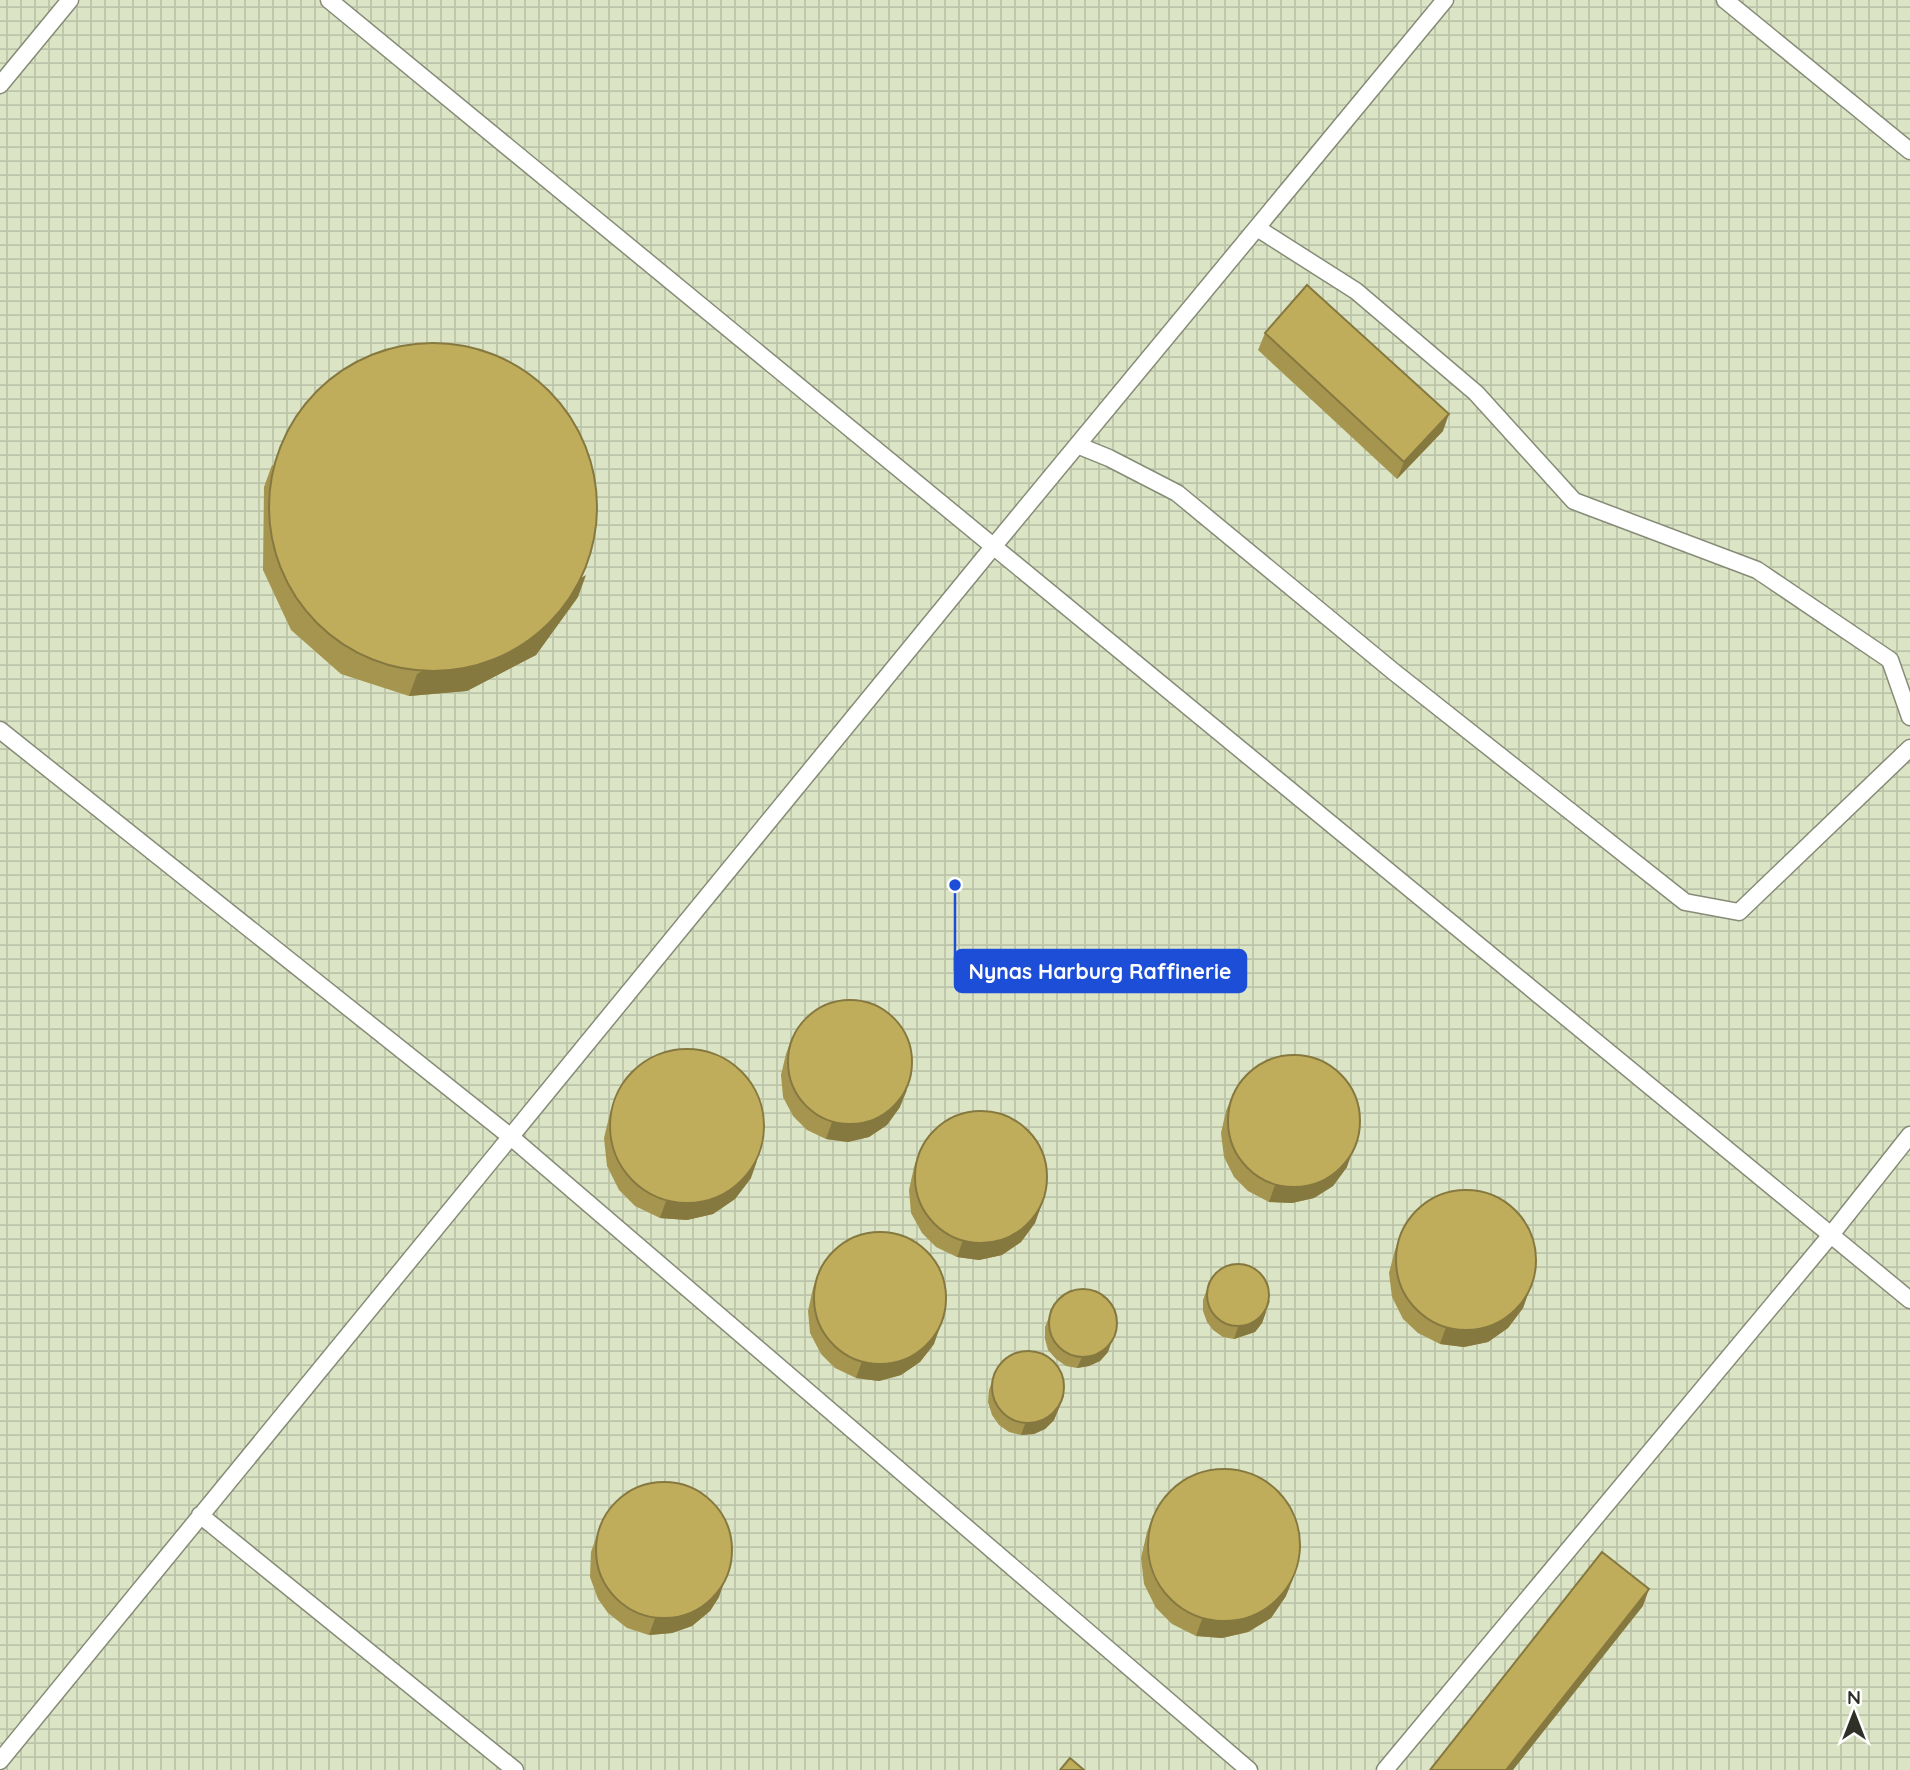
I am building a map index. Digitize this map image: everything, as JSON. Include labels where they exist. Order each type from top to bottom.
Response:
[{"type":"lane","points":[[0,85],[70,0]]},
{"type":"lane","points":[[329,0],[1910,1300]]},
{"type":"lane","points":[[0,1761],[993,547],[1445,0]]},
{"type":"lane","points":[[1725,0],[1910,151]]},
{"type":"lane","points":[[1257,228],[1356,290],[1476,393],[1574,501],[1757,570],[1889,660],[1910,717]]},
{"type":"lane","points":[[1077,445],[1109,458],[1177,493],[1394,673],[1685,902],[1739,912],[1910,748]]},
{"type":"lane","points":[[0,730],[511,1137],[1249,1770]]},
{"type":"lane","points":[[1385,1770],[1830,1236],[1910,1135]]},
{"type":"lane","points":[[200,1515],[515,1770]]},
{"type":"shaded area","points":[[0,0],[1910,0],[1910,1770],[0,1770]]},
{"type":"building","points":[[1307,285],[1449,414],[1404,462],[1265,333]]},
{"type":"building","points":[[417,343],[449,343],[481,350],[510,362],[537,380],[560,403],[585,444],[594,475],[597,507],[594,539],[585,570],[570,598],[537,634],[510,652],[481,664],[449,671],[417,671],[385,664],[356,652],[329,634],[306,611],[288,584],[276,555],[269,523],[269,491],[276,459],[288,430],[306,403],[329,380],[356,362],[385,350]]},
{"type":"building","points":[[850,1000],[874,1004],[894,1018],[908,1038],[912,1062],[908,1086],[894,1106],[874,1120],[850,1124],[826,1120],[806,1106],[792,1086],[788,1062],[792,1038],[806,1018],[826,1004]]},
{"type":"building","points":[[687,1049],[716,1055],[741,1072],[758,1097],[764,1126],[758,1155],[741,1180],[716,1197],[687,1203],[658,1197],[633,1180],[616,1155],[610,1126],[616,1097],[633,1072],[658,1055]]},
{"type":"building","points":[[1294,1055],[1319,1060],[1331,1066],[1349,1084],[1355,1096],[1360,1121],[1355,1146],[1349,1158],[1331,1176],[1319,1182],[1294,1187],[1269,1182],[1257,1176],[1239,1158],[1233,1146],[1228,1121],[1233,1096],[1239,1084],[1257,1066],[1269,1060]]},
{"type":"building","points":[[981,1111],[1006,1116],[1018,1122],[1036,1140],[1042,1152],[1047,1177],[1042,1202],[1036,1214],[1018,1232],[1006,1238],[981,1243],[956,1238],[944,1232],[926,1214],[920,1202],[915,1177],[920,1152],[926,1140],[944,1122],[956,1116]]},
{"type":"building","points":[[1466,1190],[1493,1196],[1515,1211],[1530,1233],[1536,1260],[1530,1287],[1515,1309],[1493,1324],[1466,1330],[1439,1324],[1417,1309],[1402,1287],[1396,1260],[1402,1233],[1417,1211],[1439,1196]]},
{"type":"building","points":[[880,1232],[905,1237],[917,1243],[935,1261],[941,1273],[946,1298],[941,1323],[935,1335],[917,1353],[905,1359],[880,1364],[855,1359],[843,1353],[825,1335],[819,1323],[814,1298],[819,1273],[825,1261],[843,1243],[855,1237]]},
{"type":"building","points":[[1232,1264],[1244,1264],[1260,1273],[1267,1283],[1267,1307],[1260,1317],[1244,1326],[1232,1326],[1221,1321],[1212,1312],[1207,1301],[1207,1289],[1212,1278],[1221,1269]]},
{"type":"building","points":[[1083,1289],[1096,1292],[1107,1299],[1114,1310],[1117,1323],[1114,1336],[1107,1347],[1096,1354],[1083,1357],[1070,1354],[1059,1347],[1052,1336],[1049,1323],[1052,1310],[1059,1299],[1070,1292]]},
{"type":"building","points":[[1028,1351],[1048,1357],[1058,1367],[1064,1387],[1058,1407],[1048,1417],[1028,1423],[1008,1417],[998,1407],[992,1387],[998,1367],[1008,1357]]},
{"type":"building","points":[[1224,1469],[1253,1475],[1278,1491],[1294,1516],[1300,1545],[1294,1574],[1278,1599],[1253,1615],[1224,1621],[1195,1615],[1170,1599],[1154,1574],[1148,1545],[1154,1516],[1170,1491],[1195,1475]]},
{"type":"building","points":[[664,1482],[690,1487],[712,1502],[727,1524],[732,1550],[727,1576],[712,1598],[690,1613],[664,1618],[638,1613],[616,1598],[601,1576],[596,1550],[601,1524],[616,1502],[638,1487]]},
{"type":"building","points":[[1602,1552],[1649,1589],[1506,1770],[1430,1770]]},
{"type":"building","points":[[1070,1758],[1084,1770],[1060,1770]]},
{"type":"place","name":"Nynas Harburg Raffinerie","points":[[955,885]]}]
